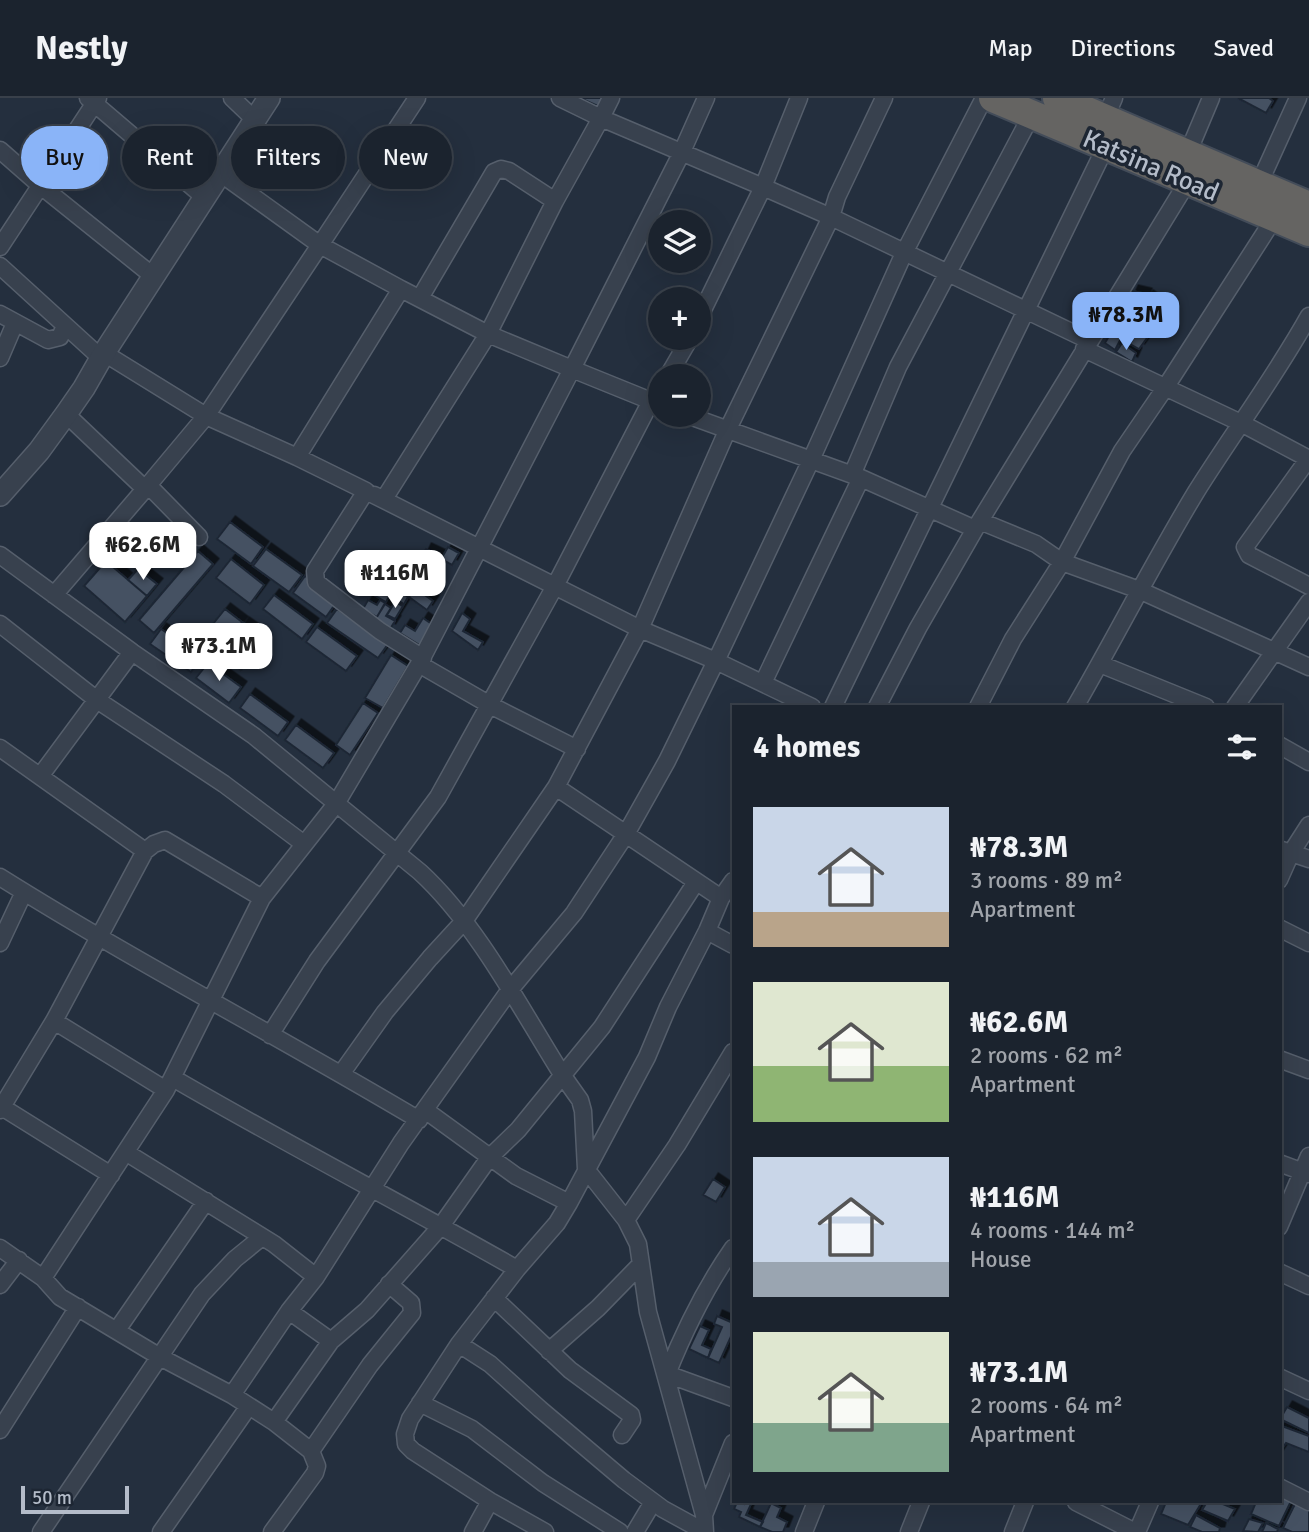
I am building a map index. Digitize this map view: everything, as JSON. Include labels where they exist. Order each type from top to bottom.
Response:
[{"type":"highway","name":"Katsina Road","points":[[993,98],[1032,114],[1108,121]]},
{"type":"highway","name":"Katsina Road","points":[[1057,98],[1108,121],[1275,217],[1309,232]]},
{"type":"highway","name":"Katsina Road","points":[[1187,168],[1259,184],[1309,206]]},
{"type":"street","points":[[232,98],[256,120]]},
{"type":"street","points":[[4,486],[66,414],[84,388],[269,98]]},
{"type":"street","points":[[54,595],[206,416],[417,98]]},
{"type":"street","points":[[559,98],[831,218],[1026,310],[1165,388],[1309,458],[1245,547],[1249,555],[1309,586]]},
{"type":"street","points":[[384,499],[488,334],[611,98]]},
{"type":"street","points":[[43,1278],[127,1153],[169,1084],[262,898],[336,804],[421,661],[681,154],[706,98]]},
{"type":"street","points":[[711,293],[762,187],[799,98]]},
{"type":"street","points":[[341,1074],[385,1012],[464,921],[555,787],[577,749],[640,629],[727,431],[831,218],[837,197],[884,98]]},
{"type":"street","points":[[232,1395],[289,1311],[316,1277],[401,1143],[509,991],[575,913],[626,834],[667,761],[716,661],[811,460],[904,253],[984,98]]},
{"type":"street","points":[[878,705],[977,525],[1087,345],[1187,168],[1211,98]]},
{"type":"street","points":[[1259,184],[1298,98]]},
{"type":"street","points":[[77,126],[93,100],[204,197]]},
{"type":"street","points":[[762,682],[857,477],[898,367],[1032,114]]},
{"type":"street","points":[[834,705],[1026,310],[1108,121]]},
{"type":"street","points":[[0,150],[21,168]]},
{"type":"street","points":[[420,298],[494,172],[500,169],[509,171],[555,201]]},
{"type":"street","points":[[220,173],[320,245],[401,289],[488,334],[572,369],[648,395]]},
{"type":"street","points":[[0,247],[39,189]]},
{"type":"street","points":[[45,189],[153,276]]},
{"type":"street","points":[[979,705],[1013,639],[1062,562],[1122,451],[1275,217]]},
{"type":"street","points":[[0,266],[102,356],[206,416],[384,499],[640,629],[716,661],[808,705]]},
{"type":"street","points":[[297,457],[401,289]]},
{"type":"street","points":[[0,314],[48,340],[60,337],[65,326]]},
{"type":"street","points":[[1076,705],[1197,492],[1291,349],[1309,316]]},
{"type":"street","points":[[0,358],[15,323]]},
{"type":"street","points":[[66,414],[199,537]]},
{"type":"street","points":[[270,1035],[317,961],[438,797],[648,415]]},
{"type":"street","points":[[711,425],[857,477],[929,509],[1035,544],[1062,562],[1139,590],[1309,667]]},
{"type":"street","points":[[366,491],[316,571],[316,582],[421,661],[490,705],[577,749]]},
{"type":"street","points":[[0,555],[132,652],[254,736],[436,887],[464,921],[580,1100],[586,1169],[626,1220],[638,1244],[648,1312],[704,1515],[705,1532]]},
{"type":"street","points":[[1236,705],[1309,602]]},
{"type":"street","points":[[0,624],[97,700],[224,783],[304,844]]},
{"type":"street","points":[[41,775],[132,652]]},
{"type":"street","points":[[1100,664],[1201,705]]},
{"type":"street","points":[[1282,747],[1309,762]]},
{"type":"street","points":[[0,748],[145,852]]},
{"type":"street","points":[[555,787],[721,898]]},
{"type":"street","points":[[1309,825],[1285,851],[1309,859]]},
{"type":"street","points":[[111,1175],[1,1108],[54,1021],[145,852],[154,844],[165,840],[262,898]]},
{"type":"street","points":[[0,877],[209,1002],[422,1115],[516,1175],[569,1203]]},
{"type":"street","points":[[274,1422],[331,1341],[367,1310],[441,1226],[489,1158],[518,1130],[602,1027],[696,882]]},
{"type":"street","points":[[545,1532],[490,1501],[412,1451],[405,1434],[420,1403],[459,1345],[517,1269],[557,1223],[569,1203],[626,1098],[721,898],[732,882]]},
{"type":"street","points":[[0,943],[24,892]]},
{"type":"street","points":[[1282,930],[1309,943]]},
{"type":"street","points":[[707,932],[732,944]]},
{"type":"street","points":[[54,1021],[169,1084],[373,1189],[517,1269]]},
{"type":"street","points":[[626,1220],[677,1145],[732,1054]]},
{"type":"street","points":[[1282,1060],[1309,1070]]},
{"type":"street","points":[[127,1153],[262,1237],[316,1277]]},
{"type":"street","points":[[1282,1163],[1307,1167],[1282,1221]]},
{"type":"street","points":[[117,1330],[206,1201]]},
{"type":"street","points":[[41,1532],[202,1294],[262,1237]]},
{"type":"street","points":[[0,1248],[43,1278],[60,1297],[160,1357],[232,1395],[274,1422],[311,1451],[317,1466],[315,1473],[272,1532]]},
{"type":"street","points":[[667,1374],[690,1318],[710,1281],[732,1249]]},
{"type":"street","points":[[0,1285],[19,1260]]},
{"type":"street","points":[[549,1351],[598,1308],[641,1264]]},
{"type":"street","points":[[1282,1273],[1309,1286]]},
{"type":"street","points":[[311,1451],[370,1366],[412,1313],[411,1303],[389,1284]]},
{"type":"street","points":[[494,1298],[570,1370],[631,1415],[632,1420],[622,1435]]},
{"type":"street","points":[[0,1430],[78,1307]]},
{"type":"street","points":[[289,1311],[331,1341]]},
{"type":"street","points":[[459,1345],[490,1364],[575,1439],[653,1502],[705,1532]]},
{"type":"street","points":[[667,1374],[732,1398]]},
{"type":"street","points":[[1282,1378],[1309,1391]]},
{"type":"street","points":[[420,1403],[481,1435],[543,1483],[620,1532]]},
{"type":"street","points":[[161,1532],[248,1406]]},
{"type":"street","points":[[704,1515],[732,1445]]},
{"type":"street","points":[[1282,1488],[1309,1502]]},
{"type":"street","points":[[474,1532],[490,1501]]},
{"type":"street","points":[[635,1532],[653,1502]]},
{"type":"street","points":[[804,1532],[816,1503]]},
{"type":"street","points":[[909,1532],[921,1503]]},
{"type":"street","points":[[1013,1532],[1025,1503]]},
{"type":"street","points":[[1078,1503],[1136,1532],[1150,1503]]},
{"type":"building","points":[[580,98],[604,98],[600,107]]},
{"type":"building","points":[[1238,98],[1269,98],[1273,101],[1266,113]]},
{"type":"building","points":[[1133,291],[1146,294],[1139,308],[1129,300]]},
{"type":"building","points":[[1148,296],[1163,307],[1159,314],[1143,303]]},
{"type":"building","points":[[1126,305],[1136,310],[1130,322],[1119,315]]},
{"type":"building","points":[[1142,308],[1158,317],[1151,327],[1134,322]]},
{"type":"building","points":[[1118,320],[1128,325],[1115,350],[1105,343]]},
{"type":"building","points":[[1141,325],[1152,331],[1139,349],[1130,344]]},
{"type":"building","points":[[1122,343],[1136,353],[1132,362],[1116,352]]},
{"type":"building","points":[[230,522],[263,547],[251,564],[217,539]]},
{"type":"building","points":[[448,547],[459,553],[452,565],[441,559]]},
{"type":"building","points":[[266,549],[302,575],[289,592],[253,566]]},
{"type":"building","points":[[426,549],[443,557],[437,570],[420,562]]},
{"type":"building","points":[[198,551],[213,564],[154,633],[139,620]]},
{"type":"building","points":[[231,559],[264,585],[250,604],[216,578]]},
{"type":"building","points":[[106,561],[147,596],[125,622],[84,586]]},
{"type":"building","points":[[399,564],[410,570],[399,588],[388,582]]},
{"type":"building","points":[[138,569],[157,584],[147,596],[128,580]]},
{"type":"building","points":[[429,570],[438,576],[424,594],[415,588]]},
{"type":"building","points":[[412,571],[422,578],[409,596],[399,588]]},
{"type":"building","points":[[305,576],[338,600],[326,617],[293,593]]},
{"type":"building","points":[[380,580],[394,588],[386,602],[372,594]]},
{"type":"building","points":[[394,588],[408,597],[404,604],[389,595]]},
{"type":"building","points":[[415,588],[433,601],[427,610],[409,597]]},
{"type":"building","points":[[274,595],[313,624],[302,639],[263,609]]},
{"type":"building","points":[[368,600],[377,605],[380,600],[385,603],[377,617],[363,609]]},
{"type":"building","points":[[395,602],[403,606],[395,619],[387,615]]},
{"type":"building","points":[[385,604],[391,608],[386,616],[395,621],[390,629],[375,620]]},
{"type":"building","points":[[225,609],[242,622],[214,658],[197,644]]},
{"type":"building","points":[[337,609],[388,644],[378,658],[327,623]]},
{"type":"building","points":[[462,613],[470,619],[463,631],[483,642],[478,650],[452,631]]},
{"type":"building","points":[[423,618],[433,625],[421,646],[400,633],[405,625],[415,631]]},
{"type":"building","points":[[244,623],[264,637],[241,670],[221,656]]},
{"type":"building","points":[[317,627],[357,656],[346,671],[306,642]]},
{"type":"building","points":[[161,629],[202,656],[191,672],[150,644]]},
{"type":"building","points":[[391,655],[408,666],[383,708],[365,698]]},
{"type":"building","points":[[208,663],[241,687],[229,703],[196,678]]},
{"type":"building","points":[[250,694],[288,722],[278,736],[240,708]]},
{"type":"building","points":[[363,703],[378,713],[350,755],[336,745]]},
{"type":"building","points":[[296,725],[334,753],[323,768],[285,740]]},
{"type":"building","points":[[713,1179],[725,1187],[716,1202],[703,1195]]},
{"type":"building","points":[[717,1316],[732,1323],[732,1334],[719,1363],[708,1358],[722,1327],[714,1324]]},
{"type":"building","points":[[700,1326],[709,1330],[702,1345],[711,1349],[708,1358],[689,1349]]},
{"type":"building","points":[[1287,1407],[1309,1418],[1309,1433],[1282,1420]]},
{"type":"building","points":[[1282,1426],[1309,1436],[1309,1452],[1286,1443],[1282,1449]]},
{"type":"building","points":[[1282,1494],[1292,1499],[1279,1526],[1251,1514],[1256,1503],[1282,1503]]},
{"type":"building","points":[[1296,1502],[1309,1508],[1309,1532],[1292,1532],[1283,1528]]},
{"type":"building","points":[[737,1503],[752,1503],[746,1515],[763,1522],[760,1527],[739,1517],[741,1512],[734,1509]]},
{"type":"building","points":[[771,1503],[781,1508],[777,1517],[787,1522],[783,1532],[772,1532],[760,1527]]},
{"type":"building","points":[[1166,1503],[1201,1503],[1188,1525],[1161,1514]]},
{"type":"building","points":[[1206,1503],[1220,1503],[1235,1509],[1228,1521],[1202,1510]]},
{"type":"building","points":[[1196,1515],[1220,1528],[1219,1532],[1202,1532],[1190,1527]]},
{"type":"building","points":[[1249,1519],[1263,1523],[1258,1532],[1243,1531]]},
{"type":"building","points":[[1266,1523],[1278,1529],[1277,1532],[1262,1532]]}]
